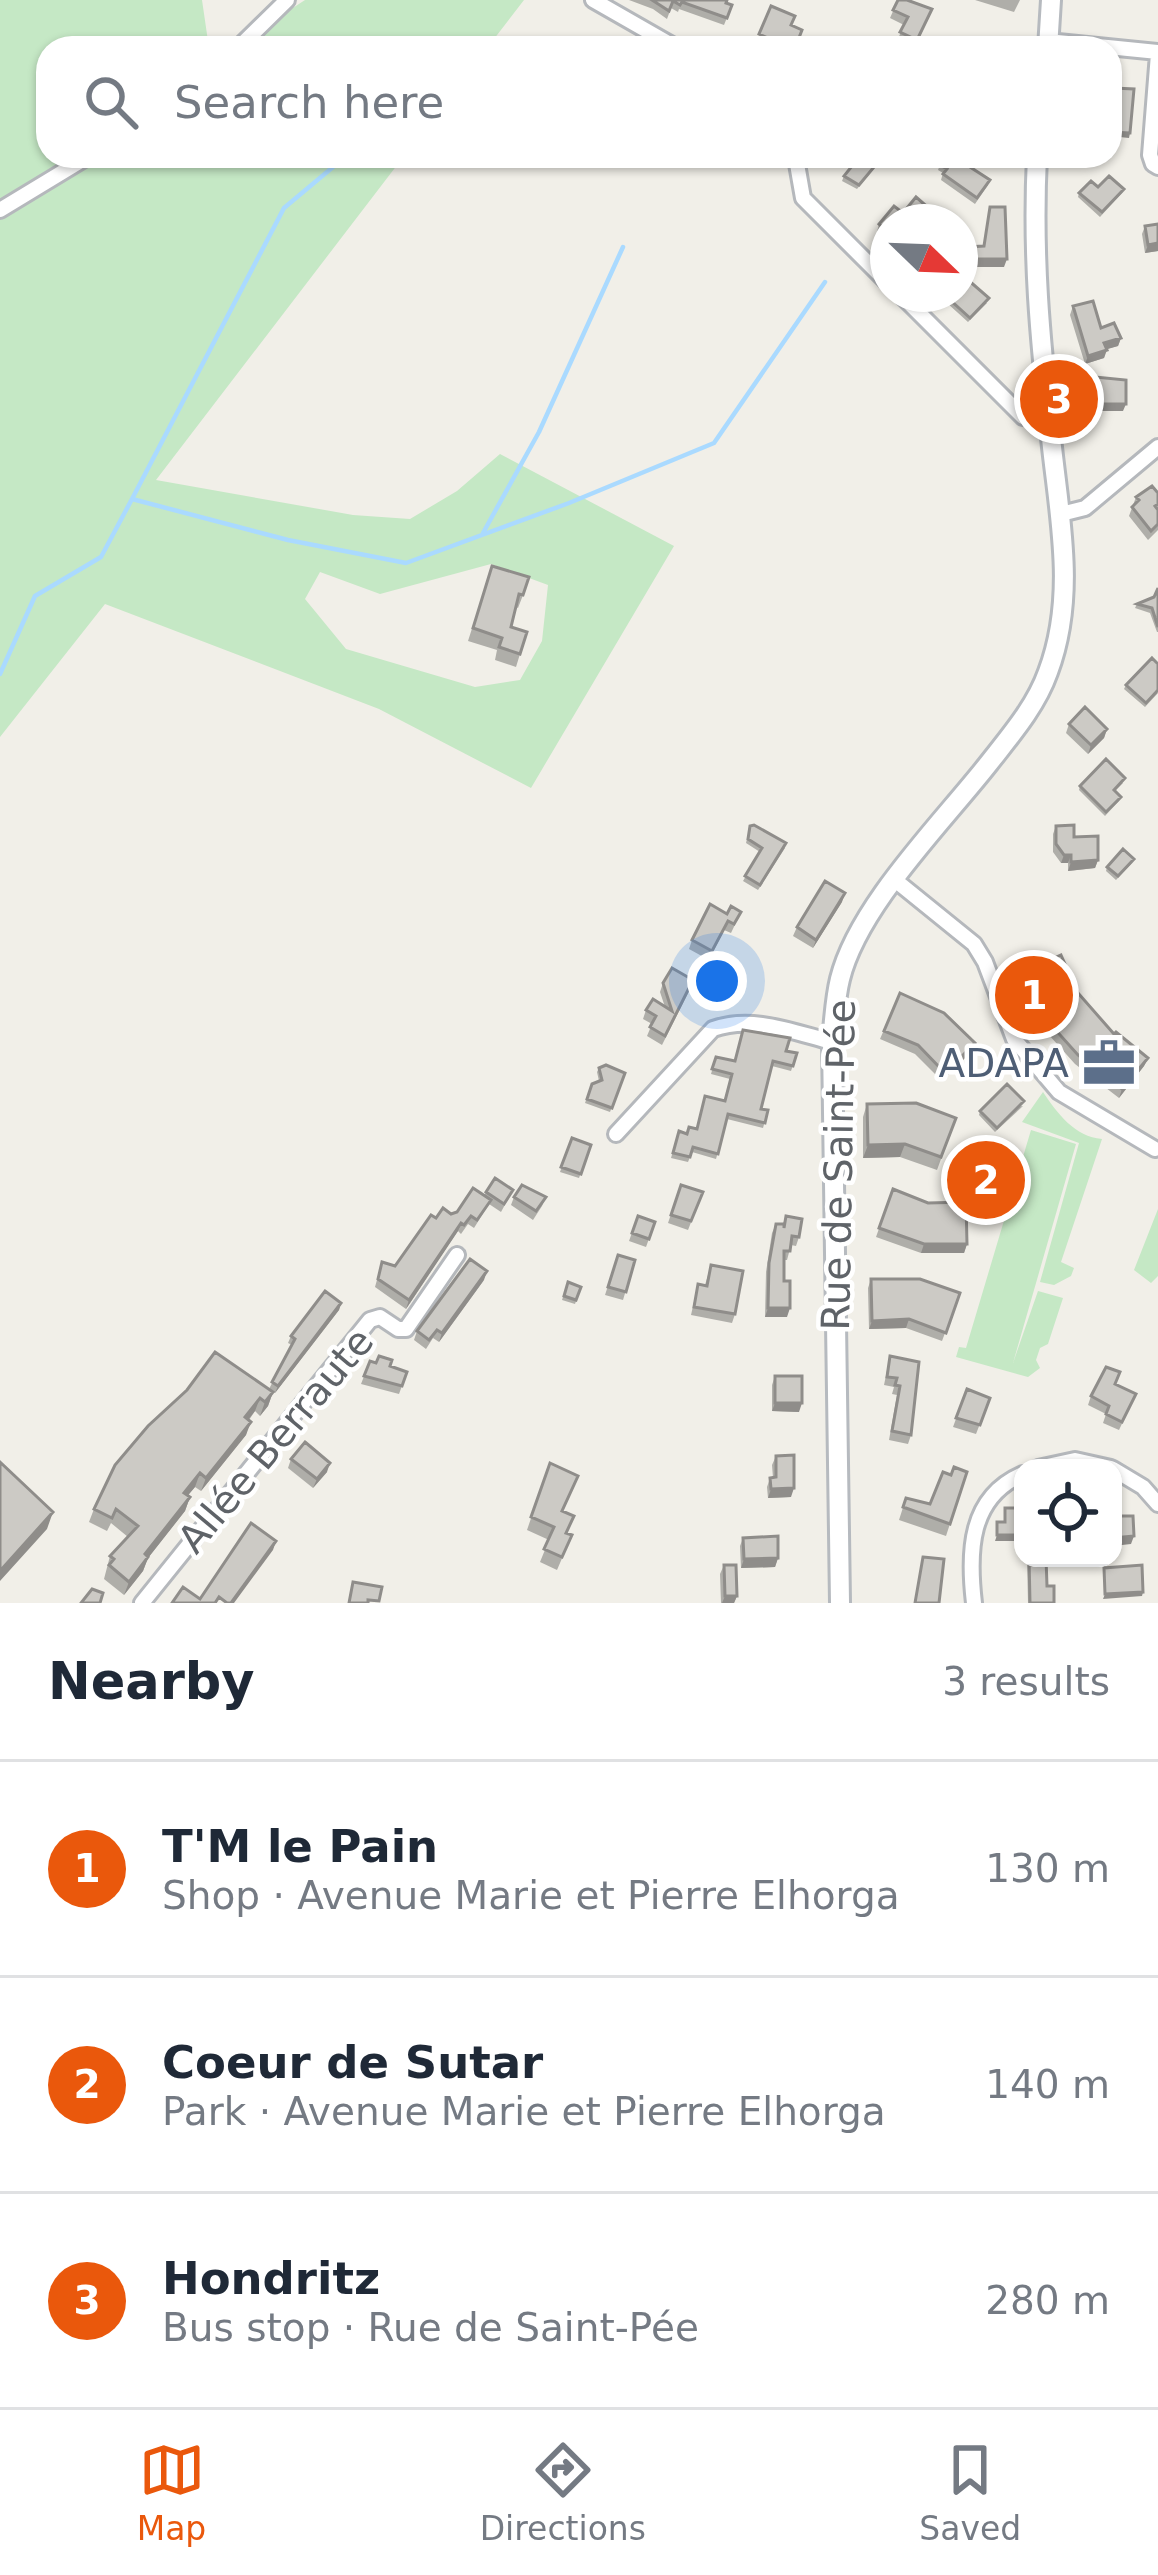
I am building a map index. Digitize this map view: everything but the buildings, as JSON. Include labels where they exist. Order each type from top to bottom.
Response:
[{"type":"main road","points":[[1049,36],[1051,0]]},
{"type":"main road","name":"Rue de Saint-Pée","points":[[840,1603],[832,1042],[840,979],[876,904],[1014,732],[1047,675],[1063,610],[1061,514],[1038,317],[1037,168]]},
{"type":"street","points":[[250,36],[287,0]]},
{"type":"street","points":[[593,0],[656,36]]},
{"type":"street","points":[[1122,50],[1158,53],[1150,154],[1158,167]]},
{"type":"street","points":[[0,210],[68,168]]},
{"type":"street","points":[[798,168],[802,198],[870,265]]},
{"type":"street","points":[[917,312],[1023,417],[1049,422]]},
{"type":"street","points":[[1061,514],[1085,508],[1158,447]]},
{"type":"street","points":[[896,880],[974,944],[986,962],[1014,1039],[1059,1092],[1155,1149]]},
{"type":"street","points":[[616,1134],[713,1030],[729,1023],[752,1022],[832,1042]]},
{"type":"street","name":"Allée Berraute","points":[[142,1603],[370,1320],[380,1317],[406,1329],[458,1255]]},
{"type":"street","points":[[1122,1474],[1158,1504]]},
{"type":"street","points":[[974,1603],[969,1562],[979,1518],[992,1493],[1014,1478]]},
{"type":"green space","points":[[0,0],[202,0],[207,36],[36,36],[36,168],[395,168],[156,480],[353,515],[410,519],[457,491],[500,454],[674,546],[531,788],[379,709],[105,604],[0,737]],"holes":[[[491,564],[548,585],[542,641],[520,680],[475,687],[346,649],[305,599],[320,572],[380,594]]]},
{"type":"green space","points":[[305,0],[524,0],[496,36],[250,36]]},
{"type":"green space","points":[[1043,1092],[1075,1129],[1102,1139],[1061,1262],[1074,1268],[1071,1276],[1054,1285],[1040,1282],[1079,1143],[1022,1122]]},
{"type":"green space","points":[[1031,1130],[1076,1144],[1013,1363],[1038,1291],[1063,1298],[1048,1344],[1040,1348],[1036,1360],[1040,1368],[1028,1377],[956,1357],[959,1347],[966,1348]]},
{"type":"green space","points":[[1158,1209],[1158,1276],[1151,1283],[1134,1270]]},
{"type":"waterway","points":[[132,499],[284,208],[332,168]]},
{"type":"waterway","points":[[483,533],[539,432],[623,247]]},
{"type":"waterway","points":[[0,674],[35,596],[101,557],[132,499],[288,540],[406,563],[714,443],[825,282]]},
{"type":"place","name":"Hondritz","points":[[1059,399]]},
{"type":"place","name":"T'M le Pain","points":[[1034,995]]},
{"type":"place","name":"ADAPA","points":[[1109,1063]]},
{"type":"place","name":"Coeur de Sutar","points":[[986,1180]]}]
